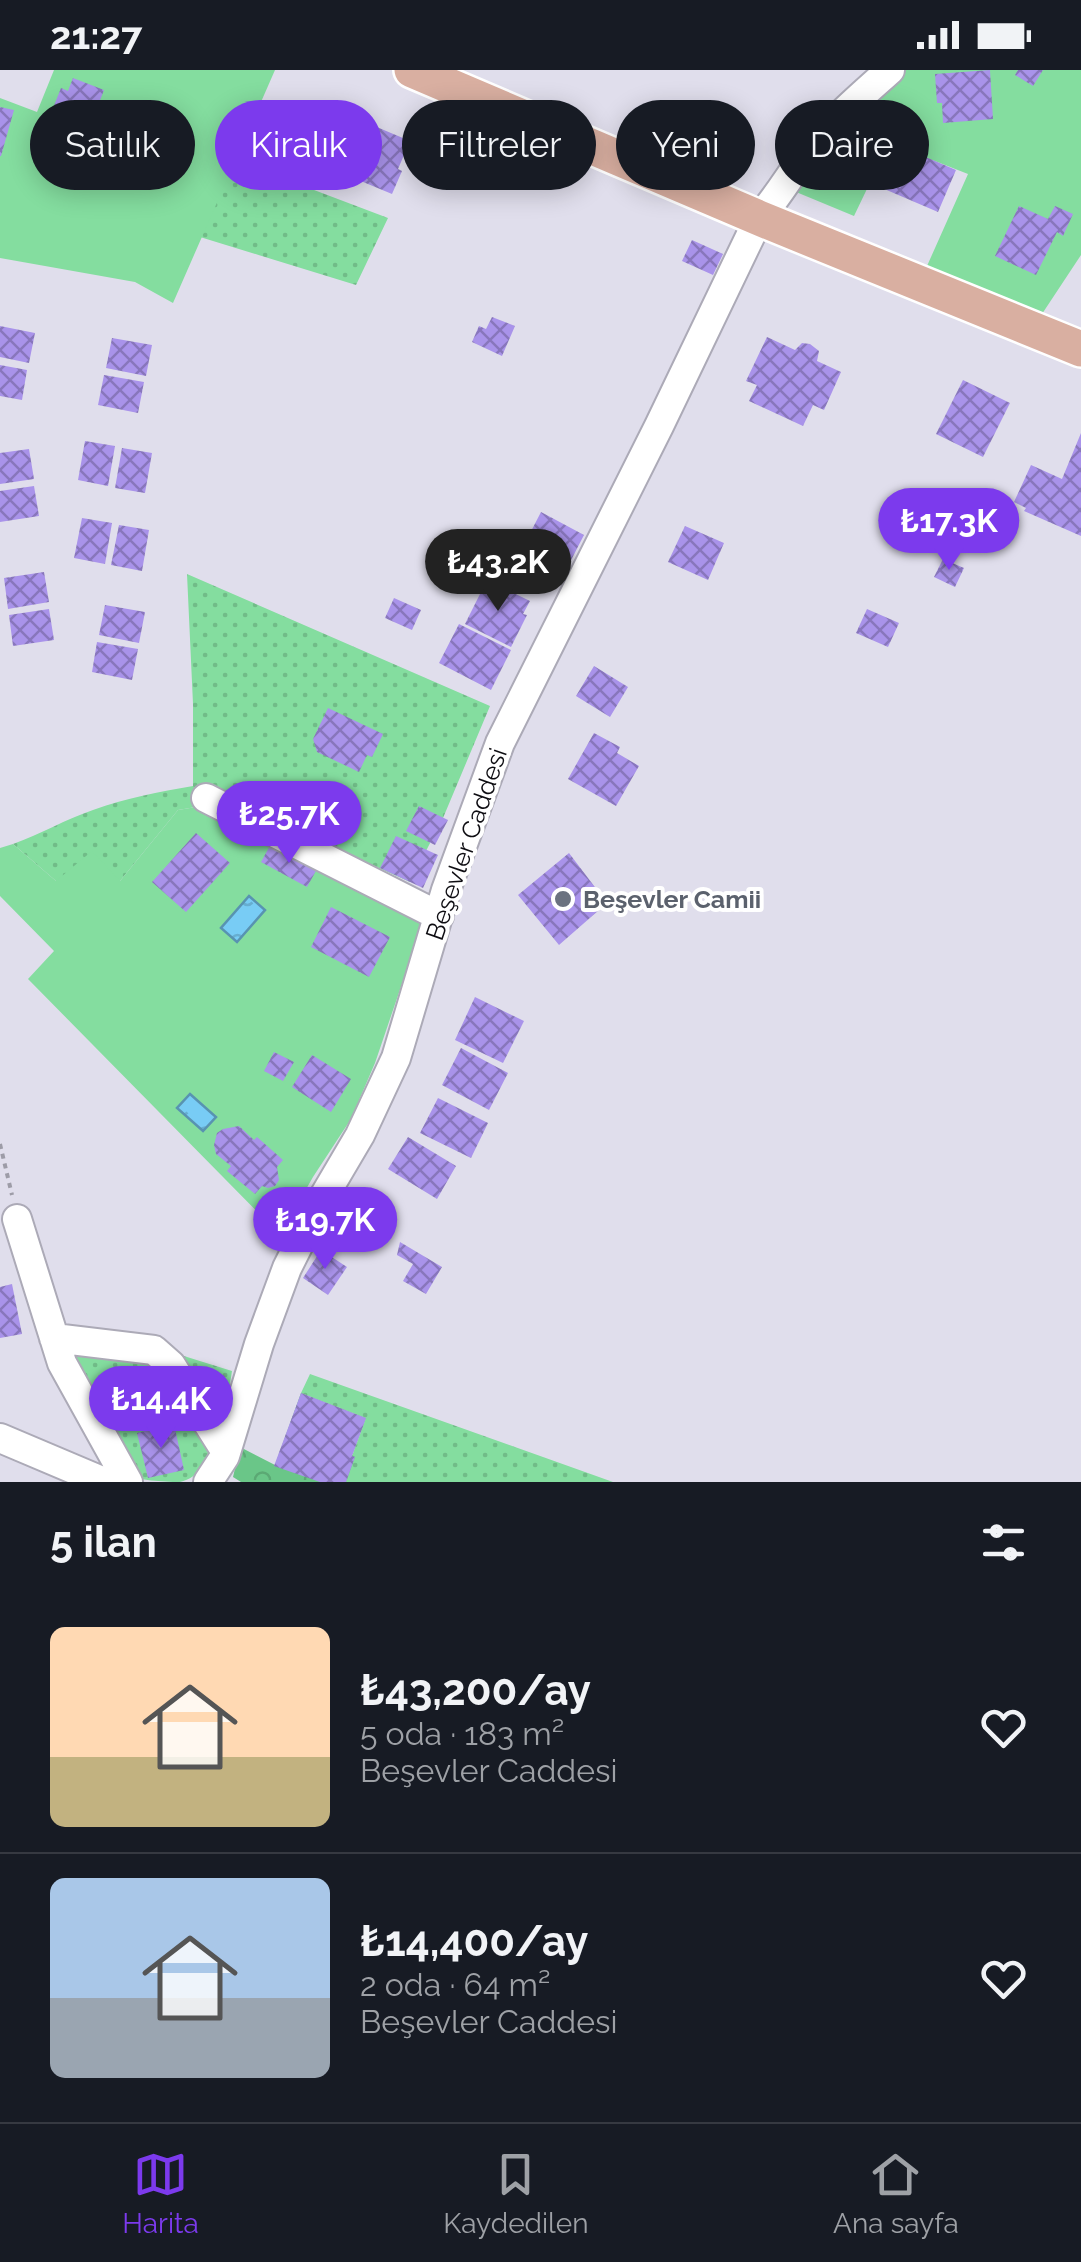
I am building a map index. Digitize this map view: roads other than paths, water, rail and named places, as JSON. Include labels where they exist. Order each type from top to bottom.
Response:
[{"type":"main road","points":[[412,70],[759,218],[1081,349]]},
{"type":"street","name":"Beşevler Caddesi","points":[[208,1482],[226,1452],[287,1268],[360,1135],[396,1058],[439,916],[500,743],[759,218],[808,152],[890,70]]},
{"type":"street","points":[[206,798],[439,916]]},
{"type":"street","points":[[17,1219],[62,1363],[128,1482]]},
{"type":"street","points":[[54,1338],[154,1350],[171,1365],[226,1452]]},
{"type":"street","points":[[0,1438],[66,1475],[104,1482]]},
{"type":"water","points":[[249,896],[265,910],[237,942],[221,928]]},
{"type":"water","points":[[190,1094],[216,1117],[203,1131],[177,1108]]},
{"type":"place","name":"Beşevler Camii","points":[[563,899]]}]
